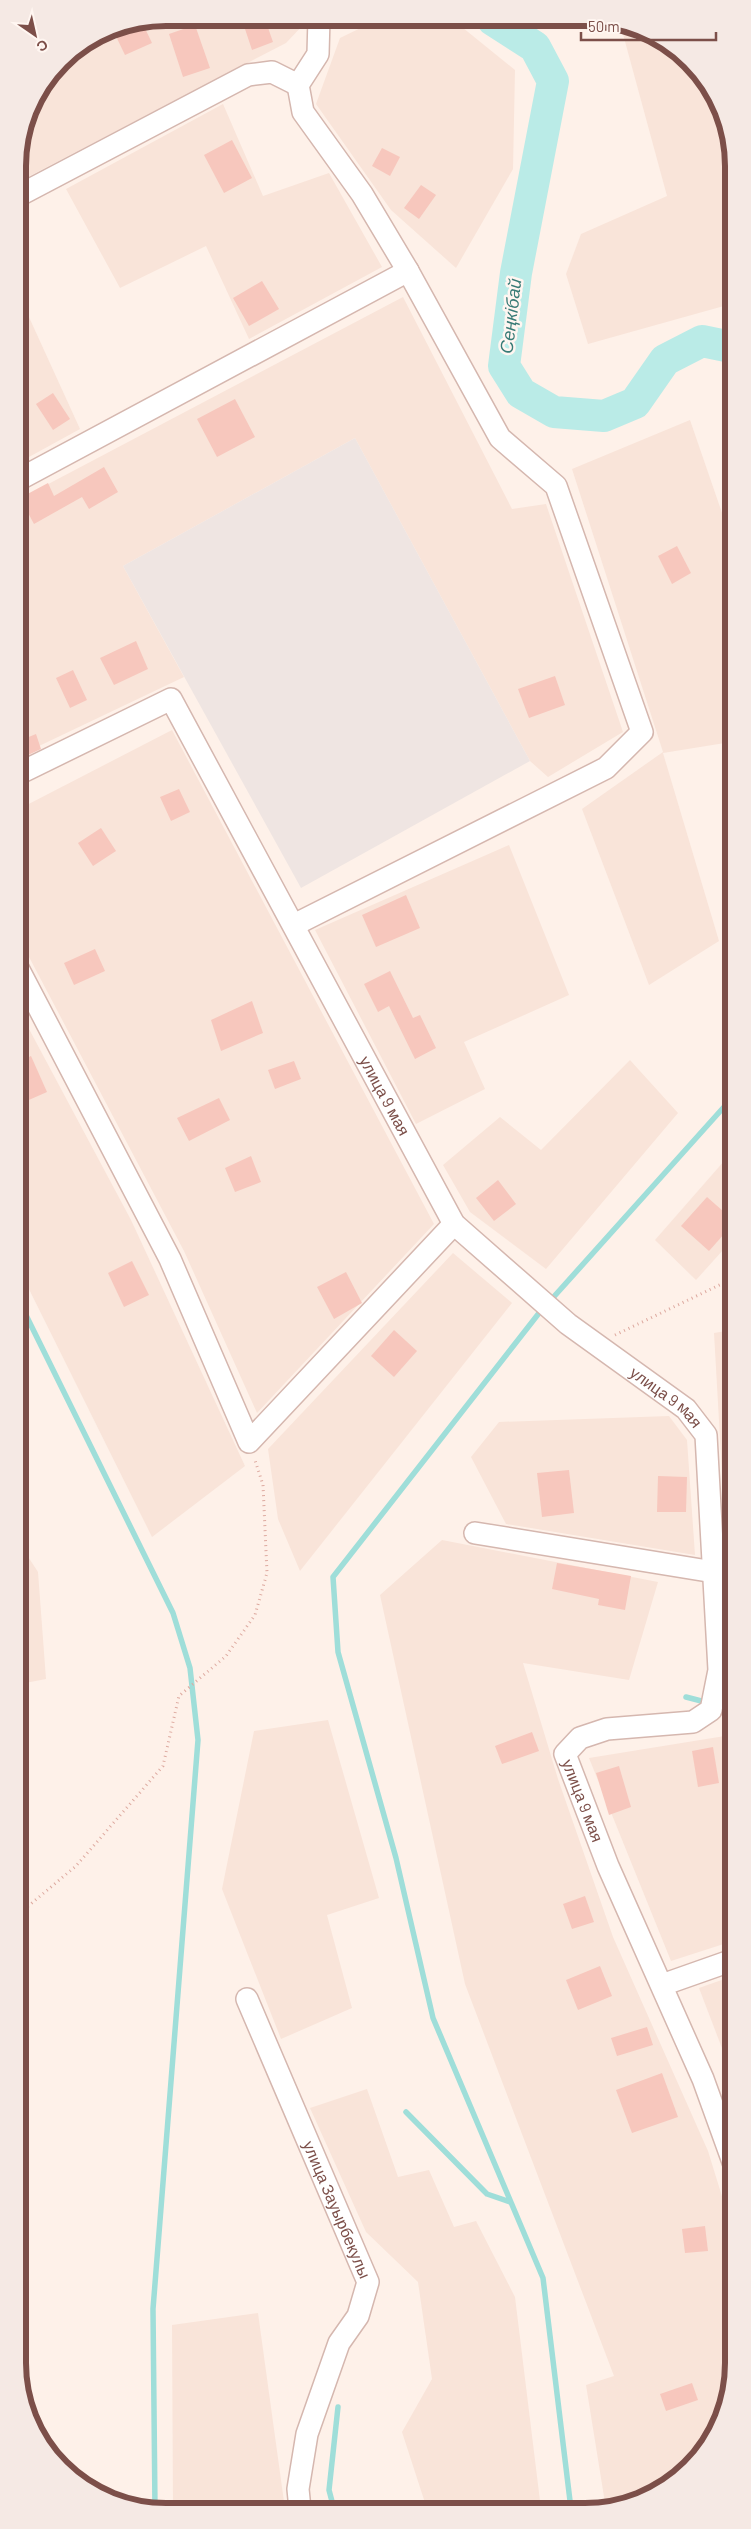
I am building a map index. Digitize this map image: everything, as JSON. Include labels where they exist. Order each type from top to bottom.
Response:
[{"type":"street","points":[[294,925],[606,768],[642,732],[556,486],[500,438],[408,271],[362,194],[303,112],[298,85],[318,54],[319,26]]},
{"type":"street","points":[[27,191],[248,74],[272,72],[298,85]]},
{"type":"street","points":[[27,475],[408,271]]},
{"type":"street","name":"улица 9 мая","points":[[27,770],[171,699],[454,1224],[568,1324],[686,1409],[706,1435],[719,1562],[719,1670],[712,1710],[693,1722],[606,1729],[580,1738],[565,1754],[608,1866],[703,2079],[724,2137]]},
{"type":"street","points":[[27,985],[170,1259],[249,1442],[454,1224]]},
{"type":"street","points":[[475,1533],[719,1562]]},
{"type":"street","points":[[662,1985],[724,1963]]},
{"type":"street","name":"улица Зауырбекулы","points":[[247,1999],[368,2282],[358,2316],[339,2343],[306,2434],[298,2489],[299,2503]]},
{"type":"path","points":[[597,1344],[724,1283]]},
{"type":"path","points":[[26,1908],[76,1866],[163,1766],[179,1696],[226,1656],[255,1615],[267,1573],[263,1485],[249,1442]]},
{"type":"shaded area","points":[[302,26],[286,43],[27,177],[27,148],[37,112],[45,96],[67,67],[96,45],[121,34],[148,27]]},
{"type":"shaded area","points":[[365,26],[461,26],[515,70],[513,169],[456,268],[391,210],[316,104],[340,38]]},
{"type":"shaded area","points":[[622,32],[647,41],[663,50],[684,67],[706,96],[714,112],[724,148],[725,306],[588,344],[566,274],[581,234],[667,196]]},
{"type":"shaded area","points":[[223,104],[263,196],[329,173],[382,267],[249,339],[206,246],[120,288],[66,189]]},
{"type":"shaded area","points":[[403,297],[512,509],[546,504],[623,732],[548,777],[530,761],[355,438],[123,566],[184,677],[27,752],[27,495]]},
{"type":"shaded area","points":[[27,313],[80,429],[27,458]]},
{"type":"shaded area","points":[[690,420],[725,521],[725,743],[663,753],[719,941],[649,985],[582,809],[663,752],[572,469]]},
{"type":"shaded area","points":[[355,438],[530,761],[301,888],[123,566]]},
{"type":"shaded area","points":[[172,730],[434,1224],[257,1413],[184,1251],[27,952],[27,805]]},
{"type":"shaded area","points":[[509,845],[569,995],[464,1042],[485,1089],[416,1124],[315,930]]},
{"type":"shaded area","points":[[27,1024],[131,1220],[245,1466],[152,1537],[26,1284]]},
{"type":"shaded area","points":[[630,1060],[678,1113],[546,1269],[470,1212],[443,1165],[500,1117],[541,1150]]},
{"type":"shaded area","points":[[725,1161],[725,1248],[696,1280],[655,1240]]},
{"type":"shaded area","points":[[453,1253],[512,1303],[300,1571],[278,1519],[268,1449]]},
{"type":"shaded area","points":[[724,1331],[724,1516],[714,1333]]},
{"type":"shaded area","points":[[669,1416],[687,1440],[695,1555],[506,1524],[471,1457],[499,1422]]},
{"type":"shaded area","points":[[442,1540],[658,1582],[629,1680],[523,1663],[558,1779],[613,1937],[708,2151],[724,2203],[724,2372],[722,2390],[714,2417],[696,2448],[677,2468],[663,2479],[639,2492],[612,2500],[605,2501],[586,2385],[614,2376],[465,1984],[380,1595]]},
{"type":"shaded area","points":[[26,1554],[38,1572],[46,1679],[26,1683]]},
{"type":"shaded area","points":[[328,1720],[379,1898],[327,1915],[352,2008],[281,2039],[222,1889],[254,1731]]},
{"type":"shaded area","points":[[724,1736],[724,1944],[671,1961],[589,1758]]},
{"type":"shaded area","points":[[724,1979],[724,2054],[699,1988]]},
{"type":"shaded area","points":[[367,2089],[398,2177],[429,2170],[454,2227],[476,2221],[515,2297],[540,2503],[425,2503],[402,2432],[432,2379],[418,2282],[366,2232],[310,2108]]},
{"type":"shaded area","points":[[258,2313],[284,2503],[173,2503],[172,2325]]},
{"type":"building","points":[[195,26],[210,68],[183,77],[169,34]]},
{"type":"building","points":[[244,26],[267,26],[273,42],[252,50]]},
{"type":"building","points":[[145,28],[152,43],[125,55],[116,36]]},
{"type":"building","points":[[232,140],[252,178],[224,193],[204,155]]},
{"type":"building","points":[[382,148],[400,157],[390,176],[372,166]]},
{"type":"building","points":[[421,185],[436,195],[419,219],[404,208]]},
{"type":"building","points":[[262,281],[279,309],[249,326],[233,298]]},
{"type":"building","points":[[53,393],[70,419],[53,430],[36,404]]},
{"type":"building","points":[[235,399],[255,437],[217,457],[197,419]]},
{"type":"building","points":[[104,467],[118,492],[89,509],[82,497],[34,524],[27,511],[27,494],[48,483],[54,496]]},
{"type":"building","points":[[677,546],[691,573],[672,584],[658,556]]},
{"type":"building","points":[[136,641],[148,669],[114,685],[100,658]]},
{"type":"building","points":[[73,670],[87,700],[70,708],[56,678]]},
{"type":"building","points":[[555,676],[565,705],[529,718],[518,689]]},
{"type":"building","points":[[36,734],[41,749],[27,756],[27,738]]},
{"type":"building","points":[[179,789],[190,812],[171,821],[160,797]]},
{"type":"building","points":[[101,828],[116,851],[93,866],[78,843]]},
{"type":"building","points":[[406,895],[420,928],[376,947],[362,915]]},
{"type":"building","points":[[95,949],[105,971],[74,985],[64,963]]},
{"type":"building","points":[[390,971],[413,1018],[420,1015],[436,1048],[415,1059],[389,1006],[378,1012],[364,984]]},
{"type":"building","points":[[252,1001],[263,1033],[221,1051],[211,1020]]},
{"type":"building","points":[[31,1056],[47,1092],[27,1101],[27,1058]]},
{"type":"building","points":[[294,1061],[301,1079],[275,1089],[268,1070]]},
{"type":"building","points":[[219,1098],[230,1120],[189,1141],[177,1118]]},
{"type":"building","points":[[251,1156],[261,1182],[235,1192],[225,1168]]},
{"type":"building","points":[[498,1180],[516,1204],[494,1221],[476,1198]]},
{"type":"building","points":[[707,1197],[725,1212],[725,1233],[709,1251],[681,1226]]},
{"type":"building","points":[[132,1261],[149,1295],[124,1307],[108,1273]]},
{"type":"building","points":[[346,1272],[362,1303],[334,1319],[317,1287]]},
{"type":"building","points":[[394,1330],[417,1351],[394,1377],[371,1356]]},
{"type":"building","points":[[569,1470],[574,1513],[542,1517],[537,1473]]},
{"type":"building","points":[[658,1476],[687,1477],[686,1512],[657,1512]]},
{"type":"building","points":[[557,1563],[631,1576],[625,1610],[598,1605],[599,1599],[552,1589]]},
{"type":"building","points":[[532,1732],[539,1751],[502,1764],[495,1746]]},
{"type":"building","points":[[713,1747],[719,1783],[698,1787],[692,1751]]},
{"type":"building","points":[[619,1766],[631,1807],[609,1815],[596,1773]]},
{"type":"building","points":[[585,1896],[594,1922],[572,1929],[563,1904]]},
{"type":"building","points":[[600,1966],[612,1996],[578,2010],[566,1980]]},
{"type":"building","points":[[647,2027],[653,2045],[617,2056],[611,2038]]},
{"type":"building","points":[[662,2073],[678,2117],[632,2133],[616,2090]]},
{"type":"building","points":[[705,2226],[708,2251],[685,2253],[682,2229]]},
{"type":"building","points":[[692,2383],[698,2400],[666,2411],[660,2394]]},
{"type":"waterway","name":"Сеңкібай","points":[[502,26],[535,47],[553,81],[516,273],[504,366],[521,393],[554,412],[604,416],[635,403],[665,360],[702,341],[725,346]]},
{"type":"waterway","points":[[550,1301],[725,1106]]},
{"type":"waterway","points":[[543,1308],[333,1577],[338,1652],[396,1858],[433,2018],[543,2278],[570,2503]]},
{"type":"waterway","points":[[26,1316],[173,1613],[190,1668],[198,1740],[153,2309],[155,2502]]},
{"type":"waterway","points":[[686,1697],[724,1707]]},
{"type":"waterway","points":[[406,2112],[487,2194],[510,2202]]},
{"type":"waterway","points":[[332,2503],[329,2490],[338,2407]]}]
